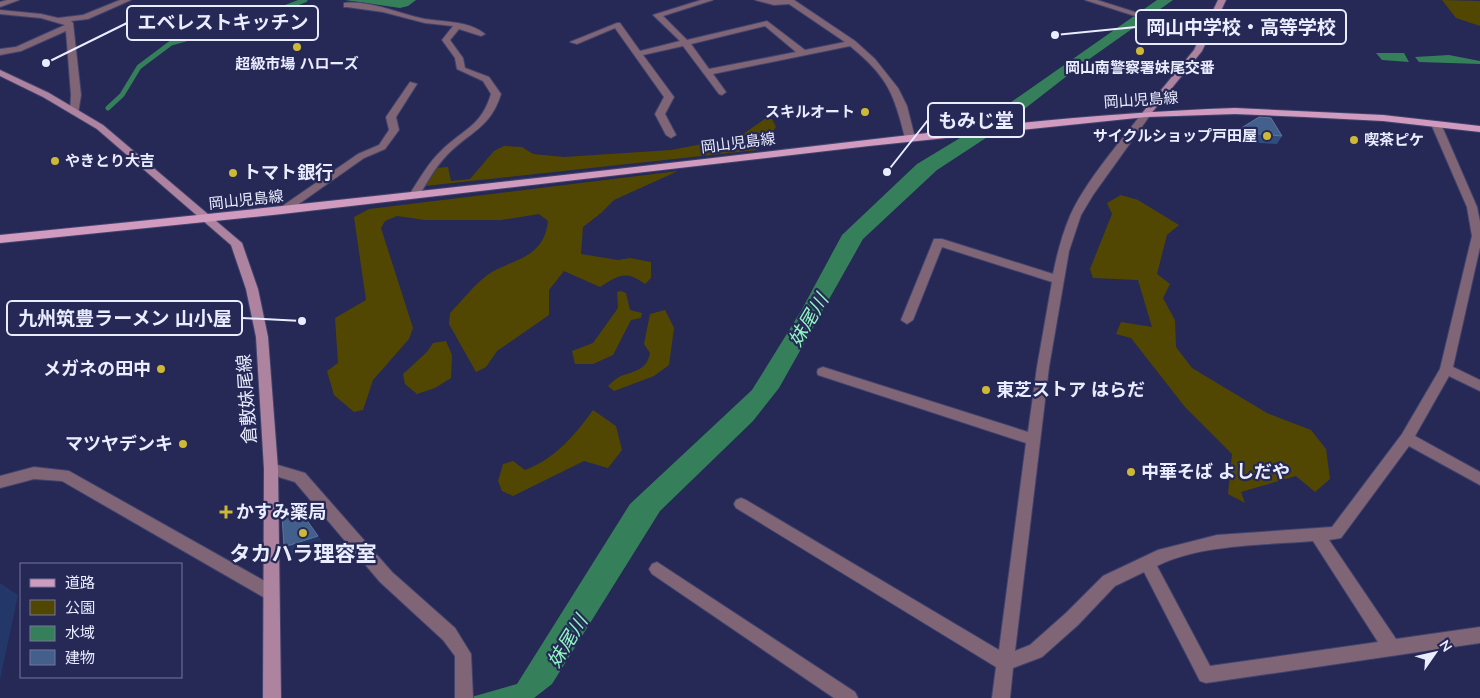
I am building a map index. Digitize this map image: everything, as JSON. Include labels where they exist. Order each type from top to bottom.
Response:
[{"type":"main road","points":[[1146,114],[1198,52],[1222,0]]},
{"type":"main road","name":"倉敷妹尾線","points":[[0,73],[100,127],[126,147],[236,243],[252,288],[262,337],[271,469],[272,698]]},
{"type":"main road","name":"岡山児島線","points":[[0,238],[282,211],[910,138],[1146,114],[1235,111],[1384,118],[1480,129]]},
{"type":"street","points":[[0,4],[15,0]]},
{"type":"street","points":[[58,20],[84,16],[127,0]]},
{"type":"street","points":[[709,0],[657,15],[685,42],[722,92]]},
{"type":"street","points":[[759,0],[774,2],[790,1],[852,43],[895,89],[910,138]]},
{"type":"street","points":[[1089,0],[1207,36]]},
{"type":"street","points":[[347,5],[458,25],[481,34]]},
{"type":"street","points":[[0,12],[58,20],[69,24],[76,95],[75,112]]},
{"type":"street","points":[[638,54],[767,23],[803,53]]},
{"type":"street","points":[[414,195],[434,164],[449,147],[479,126],[492,111],[496,94],[486,80],[461,68],[459,58],[446,40],[458,25]]},
{"type":"street","points":[[574,42],[617,25],[669,97],[660,114],[671,134]]},
{"type":"street","points":[[0,52],[18,49],[69,26]]},
{"type":"street","points":[[708,72],[852,43]]},
{"type":"street","points":[[282,211],[361,156],[382,148],[394,130],[390,117],[413,84]]},
{"type":"street","points":[[1001,698],[1043,367],[1063,251],[1076,215],[1088,194],[1146,114]]},
{"type":"street","points":[[1005,663],[1036,651],[1072,619],[1109,581],[1163,555],[1217,542],[1336,533],[1407,438],[1446,369],[1477,236],[1472,207],[1436,124]]},
{"type":"street","points":[[907,320],[938,242],[1058,280]]},
{"type":"street","points":[[1446,369],[1480,386]]},
{"type":"street","points":[[823,372],[1034,440]]},
{"type":"street","points":[[1407,438],[1480,479]]},
{"type":"street","points":[[271,469],[300,477],[386,577],[449,634],[463,654],[464,695]]},
{"type":"street","points":[[0,482],[34,473],[64,476],[271,593]]},
{"type":"street","points":[[741,504],[1005,663]]},
{"type":"street","points":[[1317,535],[1392,648]]},
{"type":"street","points":[[1148,562],[1206,675],[1480,635]]},
{"type":"street","points":[[657,569],[849,698]]},
{"type":"green space","points":[[1442,0],[1480,1],[1480,26],[1456,18]]},
{"type":"green space","points":[[766,118],[772,119],[776,127],[757,150],[425,186],[436,168],[448,167],[451,181],[470,179],[494,151],[504,146],[522,147],[533,154],[564,157],[671,150],[739,137]]},
{"type":"green space","points":[[678,171],[614,200],[583,227],[581,254],[618,260],[630,258],[651,262],[651,278],[645,284],[633,277],[622,276],[600,287],[564,271],[549,290],[549,315],[497,351],[486,367],[476,372],[449,324],[450,313],[476,285],[492,272],[528,255],[535,249],[541,242],[548,221],[539,214],[501,220],[425,220],[397,216],[385,221],[381,228],[413,328],[409,339],[373,380],[363,410],[354,412],[334,395],[327,371],[338,363],[335,318],[366,300],[354,217],[369,209]]},
{"type":"green space","points":[[1121,195],[1138,200],[1179,225],[1167,235],[1157,274],[1170,284],[1163,298],[1175,320],[1176,347],[1192,368],[1267,413],[1311,430],[1326,449],[1330,479],[1315,492],[1296,476],[1241,492],[1245,503],[1228,494],[1232,454],[1185,407],[1131,338],[1116,334],[1121,322],[1152,327],[1138,280],[1093,278],[1090,269],[1112,214],[1107,203]]},
{"type":"green space","points":[[617,292],[626,293],[630,310],[642,313],[641,318],[631,320],[613,355],[593,364],[575,364],[572,351],[593,343],[618,308]]},
{"type":"green space","points":[[665,310],[674,328],[669,365],[654,376],[614,391],[608,386],[611,383],[621,376],[640,369],[646,363],[650,353],[644,344],[650,314]]},
{"type":"green space","points":[[446,341],[452,355],[451,378],[435,388],[417,394],[405,384],[403,374],[427,352],[433,343]]},
{"type":"green space","points":[[593,410],[616,426],[622,450],[608,468],[584,461],[513,496],[502,491],[498,481],[503,464],[513,461],[525,470],[546,460],[564,445]]},
{"type":"water","points":[[345,0],[416,0],[408,6],[400,8]]},
{"type":"water","name":"妹尾川","points":[[1157,0],[1173,0],[1085,62],[992,134],[937,170],[863,239],[779,388],[753,421],[660,511],[552,684],[534,698],[468,698],[517,684],[630,504],[752,390],[801,311],[842,235],[917,164],[960,138]]},
{"type":"water","points":[[1376,53],[1404,53],[1409,62],[1382,60]]},
{"type":"water","points":[[1449,55],[1480,61],[1480,64],[1419,62],[1415,57]]},
{"type":"building","points":[[1259,117],[1271,118],[1282,136],[1235,132]]},
{"type":"building","name":"タカハラ理容室","points":[[299,509],[318,536],[284,547],[282,515]]},
{"type":"waterway","points":[[108,108],[122,95],[139,67],[171,43],[253,20],[305,0]]},
{"type":"place","name":"岡山中学校・高等学校","points":[[1055,35]]},
{"type":"place","name":"超級市場 ハローズ","points":[[297,47]]},
{"type":"place","name":"岡山南警察署妹尾交番","points":[[1140,51]]},
{"type":"place","name":"エベレストキッチン","points":[[46,63]]},
{"type":"place","name":"スキルオート","points":[[865,112]]},
{"type":"place","name":"サイクルショップ戸田屋","points":[[1267,136]]},
{"type":"place","name":"喫茶ピケ","points":[[1354,140]]},
{"type":"place","name":"やきとり大吉","points":[[55,161]]},
{"type":"place","name":"もみじ堂","points":[[887,172]]},
{"type":"place","name":"トマト銀行","points":[[233,173]]},
{"type":"place","name":"九州筑豊ラーメン 山小屋","points":[[302,321]]},
{"type":"place","name":"メガネの田中","points":[[161,369]]},
{"type":"place","name":"東芝ストア はらだ","points":[[986,390]]},
{"type":"place","name":"マツヤデンキ","points":[[183,444]]},
{"type":"place","name":"中華そば よしだや","points":[[1131,472]]},
{"type":"place","name":"かすみ薬局","points":[[226,512]]},
{"type":"place","name":"タカハラ理容室","points":[[303,533]]}]
